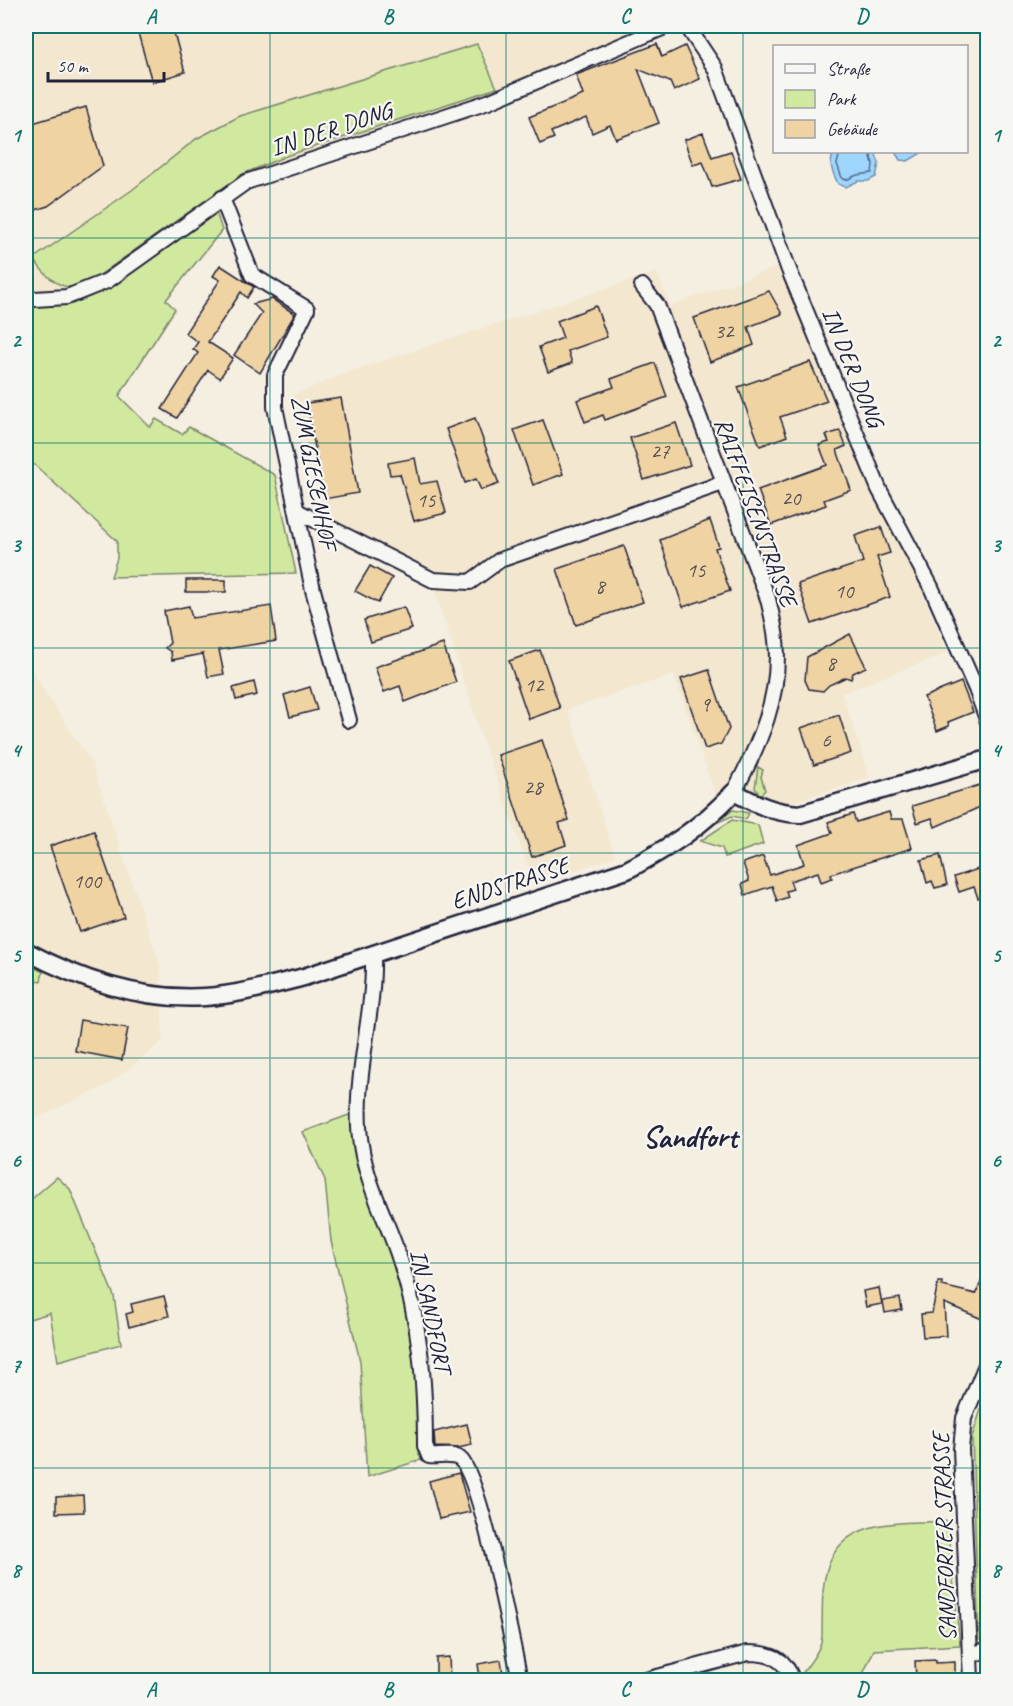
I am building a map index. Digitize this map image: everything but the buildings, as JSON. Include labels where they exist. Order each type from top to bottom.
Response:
[{"type":"street","name":"IN DER DONG","points":[[26,297],[35,299],[67,297],[107,281],[246,182],[488,102],[668,26]]},
{"type":"street","name":"IN DER DONG","points":[[687,26],[715,68],[789,270],[879,489],[931,587],[976,689],[987,722]]},
{"type":"street","name":"ZUM GIESENHOF","points":[[222,198],[252,275],[307,309],[275,375],[275,407],[314,590],[349,720]]},
{"type":"street","name":"RAIFFEISENSTRASSE","points":[[642,286],[657,305],[768,599],[777,641],[775,681],[769,714],[755,752],[734,792]]},
{"type":"street","points":[[297,511],[433,580],[470,582],[500,560],[723,483]]},
{"type":"street","points":[[734,792],[765,809],[783,814],[800,814],[987,759]]},
{"type":"street","name":"ENDSTRASSE","points":[[26,951],[54,966],[103,984],[150,995],[205,997],[304,977],[627,870],[673,846],[714,814],[734,792]]},
{"type":"street","name":"IN SANDFORT","points":[[373,955],[372,1002],[359,1119],[360,1144],[366,1171],[399,1257],[417,1330],[424,1374],[425,1446],[429,1456],[454,1455],[462,1461],[472,1478],[484,1518],[520,1680]]},
{"type":"street","name":"SANDFORTER STRASSE","points":[[971,1680],[961,1449],[964,1418],[987,1360]]},
{"type":"street","points":[[970,1656],[987,1649]]},
{"type":"street","points":[[646,1680],[748,1653],[766,1653],[783,1662],[792,1680]]},
{"type":"shaded area","points":[[26,26],[664,26],[484,98],[246,182],[123,271],[26,308]]},
{"type":"shaded area","points":[[782,265],[948,653],[842,693],[870,778],[788,803],[769,801],[739,784],[715,794],[674,675],[568,709],[615,857],[534,884],[482,738],[435,592],[349,542],[333,540],[293,395],[351,371],[657,272],[670,306]]},
{"type":"shaded area","points":[[26,662],[92,764],[160,965],[163,1041],[108,1085],[26,1123]]},
{"type":"green space","points":[[477,44],[497,88],[286,156],[243,174],[91,281],[82,285],[66,287],[60,285],[44,273],[34,258],[132,190],[196,139],[240,116]]},
{"type":"green space","points":[[216,212],[222,230],[166,300],[175,309],[119,396],[150,427],[156,419],[182,434],[189,427],[275,475],[296,573],[111,577],[117,558],[117,541],[26,457],[26,303],[63,305],[82,300],[101,291],[138,267],[206,213]]},
{"type":"green space","points":[[758,767],[763,770],[761,777],[765,790],[760,795],[755,788]]},
{"type":"green space","points":[[733,810],[749,813],[746,819],[732,816],[716,823]]},
{"type":"green space","points":[[732,820],[758,825],[763,844],[725,857],[722,848],[700,841]]},
{"type":"green space","points":[[26,963],[43,972],[41,981],[27,979],[26,989]]},
{"type":"green space","points":[[354,1113],[412,1328],[424,1459],[367,1477],[360,1361],[331,1241],[325,1180],[303,1132]]},
{"type":"green space","points":[[57,1177],[70,1189],[114,1296],[121,1344],[58,1361],[50,1313],[26,1320],[26,1204]]},
{"type":"green space","points":[[987,1391],[988,1642],[979,1645],[972,1437]]},
{"type":"green space","points":[[947,1521],[960,1645],[874,1650],[863,1674],[864,1680],[803,1680],[801,1675],[820,1646],[826,1571],[840,1545],[852,1535],[877,1526]]},
{"type":"water","points":[[834,153],[875,153],[879,163],[876,177],[868,181],[858,181],[846,187],[838,184],[831,164]]},
{"type":"water","points":[[896,153],[921,153],[908,161],[900,160]]},
{"type":"district","name":"Sandfort","points":[[690,1137]]}]
